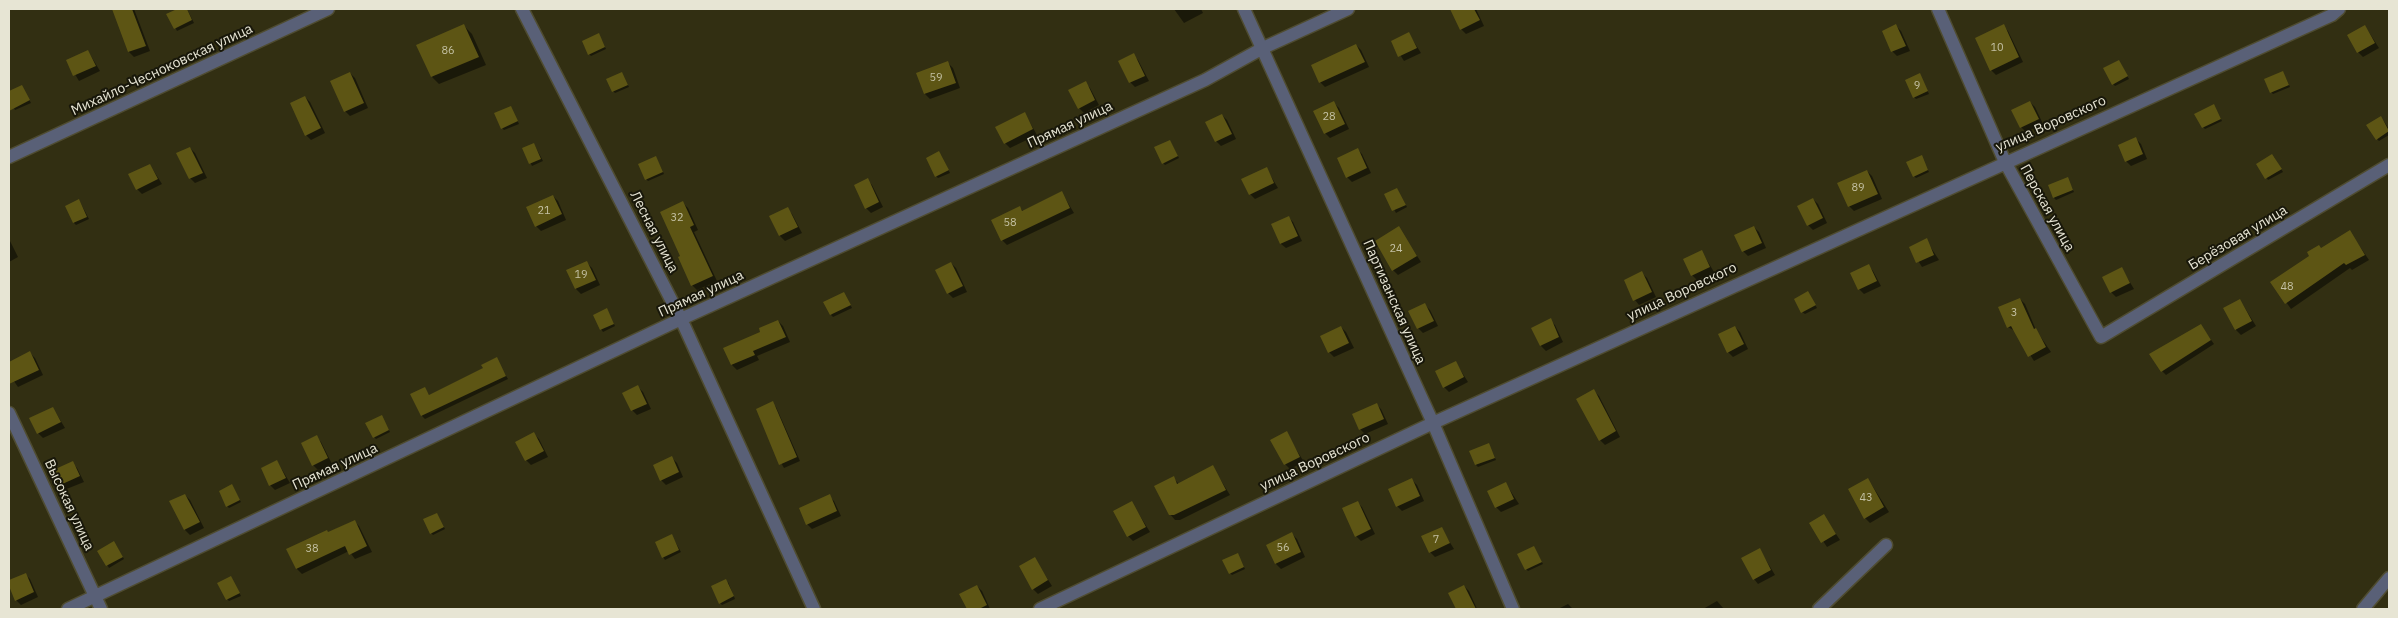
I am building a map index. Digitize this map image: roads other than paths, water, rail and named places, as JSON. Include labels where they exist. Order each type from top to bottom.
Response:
[{"type":"street","name":"Михайло-Чесноковская улица","points":[[9,158],[328,9]]},
{"type":"street","name":"Лесная улица","points":[[522,9],[681,319],[814,609]]},
{"type":"street","name":"Партизанская улица","points":[[1244,9],[1433,423],[1513,609]]},
{"type":"street","name":"Прямая улица","points":[[68,609],[681,319],[1205,80],[1263,48],[1348,9]]},
{"type":"street","name":"Перская улица","points":[[1938,9],[2005,162],[2101,337]]},
{"type":"street","name":"улица Воровского","points":[[1040,609],[1433,423],[2332,15],[2339,9]]},
{"type":"street","name":"Берёзовая улица","points":[[2101,337],[2389,165]]},
{"type":"street","name":"Высокая улица","points":[[9,413],[101,609]]},
{"type":"street","points":[[1819,609],[1886,546]]},
{"type":"street","points":[[2363,609],[2389,578]]}]
